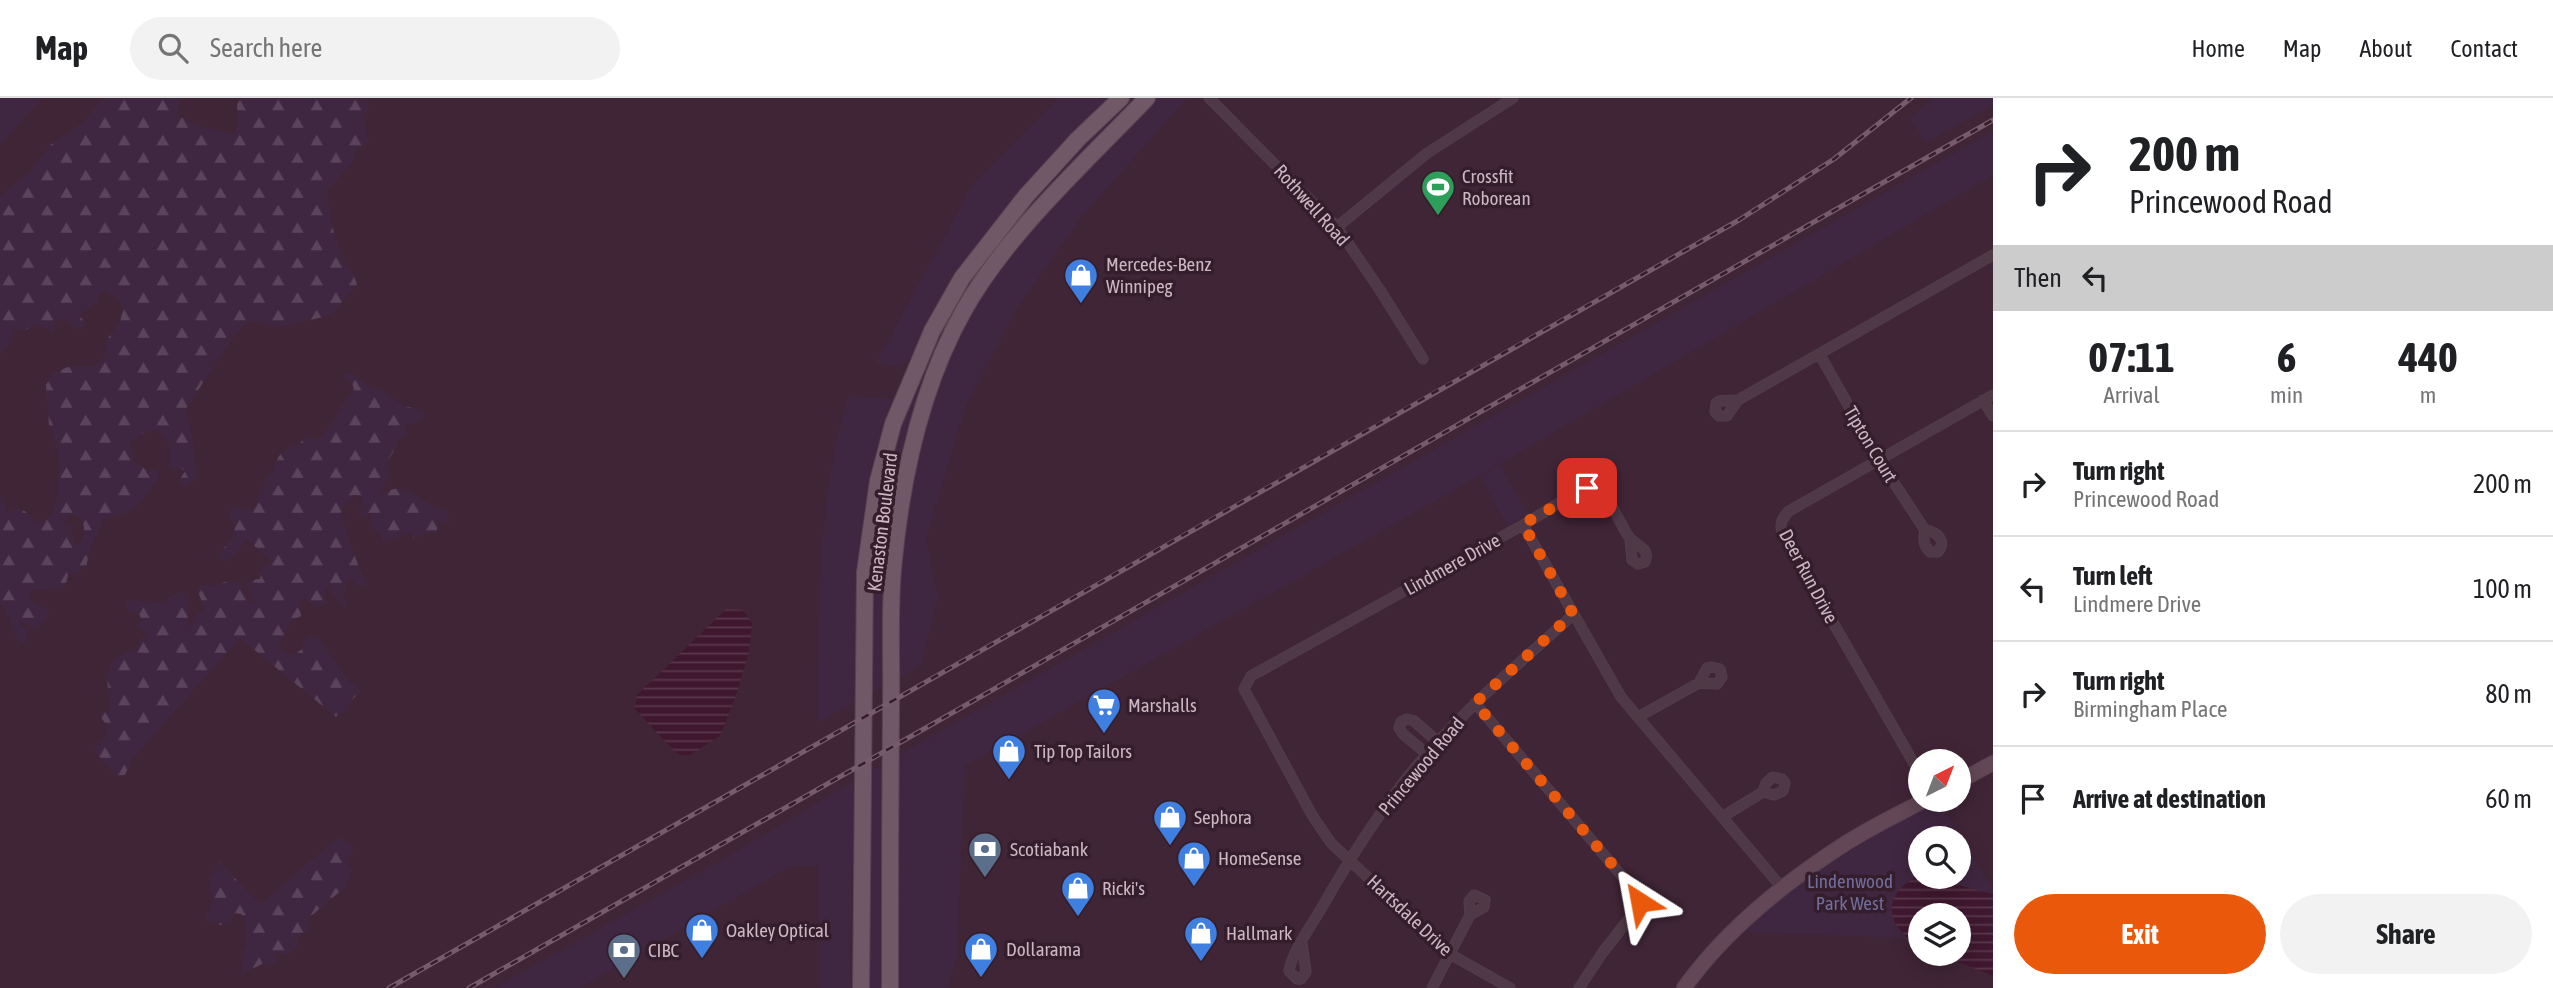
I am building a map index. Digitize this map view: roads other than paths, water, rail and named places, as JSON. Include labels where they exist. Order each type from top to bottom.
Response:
[{"type":"main road","name":"Kenaston Boulevard","points":[[862,988],[865,572],[878,481],[893,424],[932,331],[962,278],[1026,196],[1078,139],[1121,98]]},
{"type":"main road","name":"Kenaston Boulevard","points":[[890,988],[893,570],[905,477],[921,413],[964,311],[992,268],[1046,203],[1147,98]]},
{"type":"street","name":"Rothwell Road","points":[[1209,98],[1336,227],[1423,359]]},
{"type":"street","points":[[1336,227],[1426,154],[1513,98]]},
{"type":"street","points":[[1738,400],[1993,255]]},
{"type":"street","name":"Tipton Court","points":[[1820,355],[1879,460],[1925,530]]},
{"type":"street","name":"Deer Run Drive","points":[[1908,753],[1780,528],[1783,517],[1789,511],[1993,394]]},
{"type":"street","points":[[1983,400],[1993,416]]},
{"type":"street","points":[[1523,524],[1582,489],[1592,487],[1601,491],[1630,539]]},
{"type":"street","name":"Lindmere Drive","points":[[1349,859],[1321,830],[1247,696],[1244,689],[1246,681],[1523,524],[1621,697],[1783,889]]},
{"type":"street","name":"Princewood Road","points":[[1302,943],[1349,859],[1397,790],[1475,703],[1573,614]]},
{"type":"street","points":[[1638,717],[1699,683]]},
{"type":"street","points":[[1475,703],[1639,896],[1639,906],[1579,988]]},
{"type":"street","points":[[1427,754],[1403,734],[1399,728],[1401,722],[1407,719],[1414,721],[1438,742]]},
{"type":"street","points":[[1971,777],[1990,769]]},
{"type":"street","points":[[1722,817],[1763,792]]},
{"type":"street","points":[[1684,988],[1734,932],[1783,889],[1841,846],[1908,809]]},
{"type":"street","name":"Hartsdale Drive","points":[[1349,859],[1450,954],[1510,988]]},
{"type":"street","points":[[1432,988],[1470,915]]},
{"type":"railway","points":[[389,988],[1739,220],[1834,159],[1911,98]]},
{"type":"railway","points":[[469,988],[1993,120]]},
{"type":"place","name":"Crossfit Roborean","points":[[1438,217]]},
{"type":"place","name":"Mercedes-Benz Winnipeg","points":[[1081,305]]},
{"type":"place","name":"Marshalls","points":[[1104,735]]},
{"type":"place","name":"Tip Top Tailors","points":[[1009,781]]},
{"type":"place","name":"Sephora","points":[[1170,847]]},
{"type":"place","name":"Scotiabank","points":[[985,879]]},
{"type":"place","name":"HomeSense","points":[[1194,888]]},
{"type":"place","name":"Ricki's","points":[[1078,918]]},
{"type":"place","name":"Oakley Optical","points":[[702,960]]},
{"type":"place","name":"Hallmark","points":[[1201,963]]},
{"type":"place","name":"Dollarama","points":[[981,979]]},
{"type":"place","name":"CIBC","points":[[624,980]]},
{"type":"park label","name":"Lindenwood Park West","points":[[1850,892]]}]
